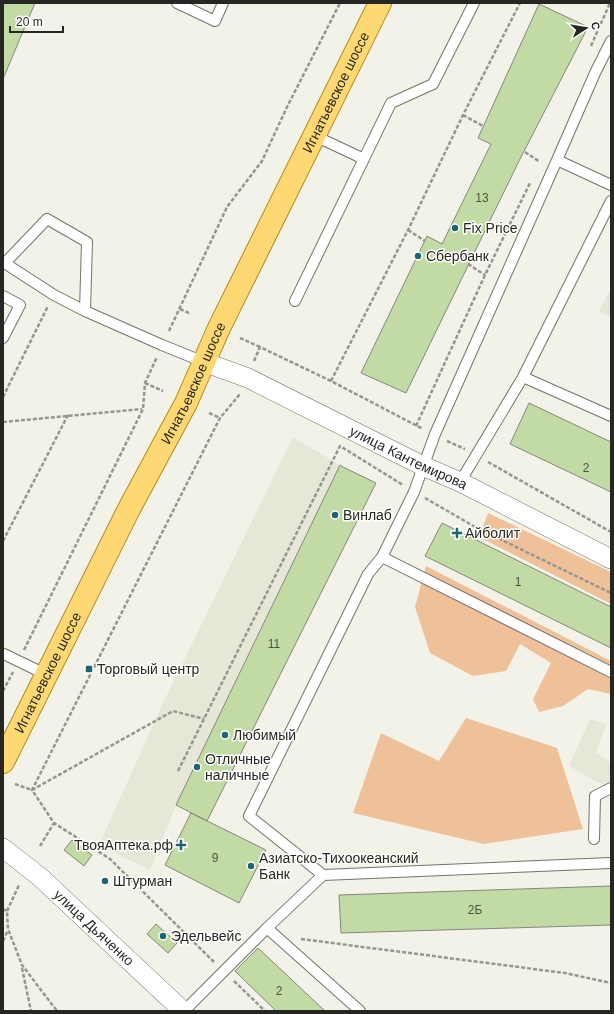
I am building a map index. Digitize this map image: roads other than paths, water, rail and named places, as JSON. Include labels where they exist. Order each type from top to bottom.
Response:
[{"type":"main road","name":"Игнатьевское шоссе","points":[[3,762],[129,509],[186,403],[219,328],[380,3]]},
{"type":"street","name":"улица Кантемирова","points":[[204,362],[248,378],[423,466],[460,482],[611,559]]},
{"type":"street","name":"улица Дьяченко","points":[[3,848],[40,877],[183,1011]]},
{"type":"lane","points":[[177,3],[215,21],[223,3]]},
{"type":"lane","points":[[295,301],[390,103],[433,84],[474,3]]},
{"type":"lane","points":[[323,876],[249,816],[368,574],[382,556],[414,492],[435,434],[595,73],[611,41]]},
{"type":"lane","points":[[315,136],[364,159]]},
{"type":"lane","points":[[557,160],[611,185]]},
{"type":"lane","points":[[460,482],[523,377],[611,201]]},
{"type":"lane","points":[[85,311],[87,242],[47,219],[4,263],[54,295],[85,311],[204,362]]},
{"type":"lane","points":[[3,296],[20,305],[3,338]]},
{"type":"lane","points":[[523,377],[611,416]]},
{"type":"lane","points":[[382,556],[611,672]]},
{"type":"lane","points":[[4,654],[47,675]]},
{"type":"lane","points":[[594,840],[595,796],[611,788]]},
{"type":"lane","points":[[183,1011],[267,928],[323,876],[611,863]]},
{"type":"lane","points":[[267,928],[360,1011]]},
{"type":"place","name":"Fix Price","points":[[455,228]]},
{"type":"place","name":"Сбербанк","points":[[418,256]]},
{"type":"place","name":"Винлаб","points":[[335,515]]},
{"type":"place","name":"Айболит","points":[[457,533]]},
{"type":"place","name":"Торговый центр","points":[[89,669]]},
{"type":"place","name":"Любимый","points":[[225,735]]},
{"type":"place","name":"Отличные наличные","points":[[197,767]]},
{"type":"place","name":"ТвояАптека.рф","points":[[181,845]]},
{"type":"place","name":"Азиатско-Тихоокеанский Банк","points":[[251,866]]},
{"type":"place","name":"Штурман","points":[[105,881]]},
{"type":"place","name":"Эдельвейс","points":[[163,936]]}]
